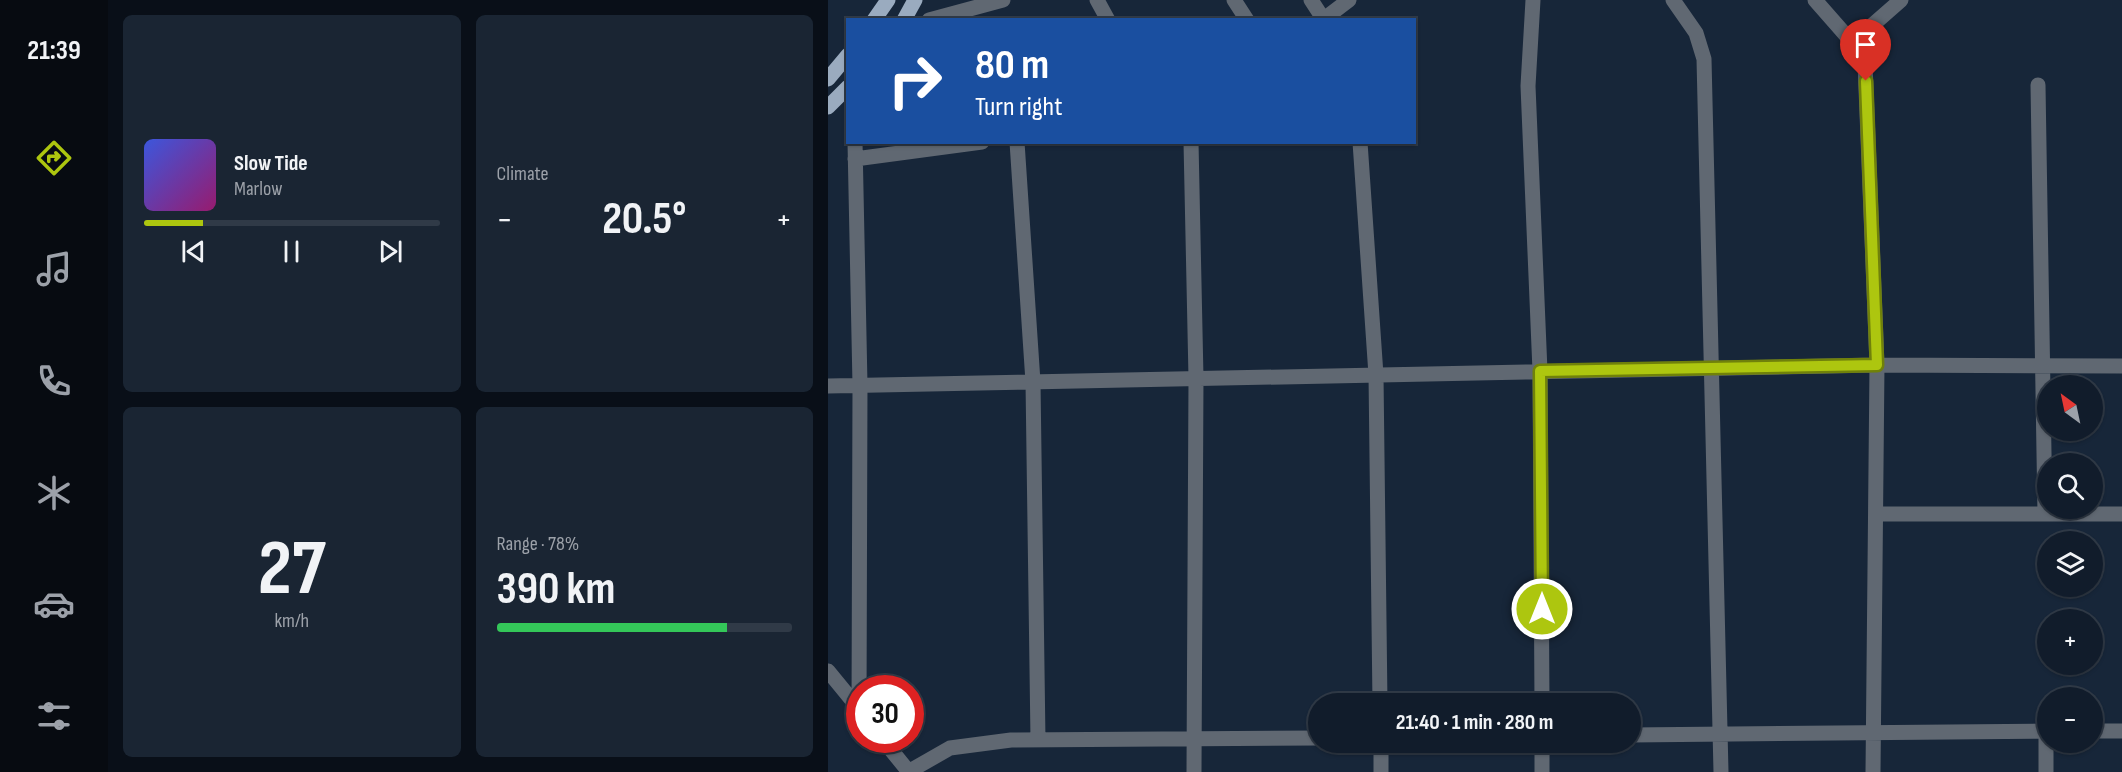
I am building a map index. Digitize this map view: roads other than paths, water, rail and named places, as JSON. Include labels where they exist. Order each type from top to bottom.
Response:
[{"type":"main road","points":[[875,18],[888,0]]},
{"type":"main road","points":[[905,18],[915,0]]},
{"type":"main road","points":[[828,79],[846,57]]},
{"type":"main road","points":[[828,107],[846,89]]},
{"type":"street","points":[[936,18],[1003,0]]},
{"type":"street","points":[[1097,0],[1107,18]]},
{"type":"street","points":[[1234,0],[1247,18]]},
{"type":"street","points":[[1311,0],[1323,18]]},
{"type":"street","points":[[1325,18],[1349,0]]},
{"type":"street","points":[[1533,0],[1528,86],[1540,371],[1542,693]]},
{"type":"street","points":[[1673,0],[1696,33],[1704,59],[1721,772]]},
{"type":"street","points":[[1815,0],[1865,57]]},
{"type":"street","points":[[1873,772],[1877,365],[1864,38],[1868,29],[1901,0]]},
{"type":"street","points":[[2038,85],[2044,453]]},
{"type":"street","points":[[855,144],[860,385],[859,675]]},
{"type":"street","points":[[855,159],[967,144]]},
{"type":"street","points":[[1017,144],[1034,382],[1038,740]]},
{"type":"street","points":[[1191,144],[1196,378],[1196,740],[1194,772]]},
{"type":"street","points":[[1360,144],[1376,375],[1380,693]]},
{"type":"street","points":[[828,386],[1877,365],[2122,366]]},
{"type":"street","points":[[1876,514],[2037,514]]},
{"type":"street","points":[[2103,514],[2122,514]]},
{"type":"street","points":[[828,671],[846,694]]},
{"type":"street","points":[[2103,731],[2122,731]]},
{"type":"street","points":[[1641,735],[2037,732]]},
{"type":"street","points":[[894,753],[909,772],[950,748],[1011,740],[1308,738]]},
{"type":"street","points":[[1381,753],[1381,772]]},
{"type":"street","points":[[1542,753],[1542,772]]},
{"type":"street","points":[[2046,753],[2046,772]]}]
